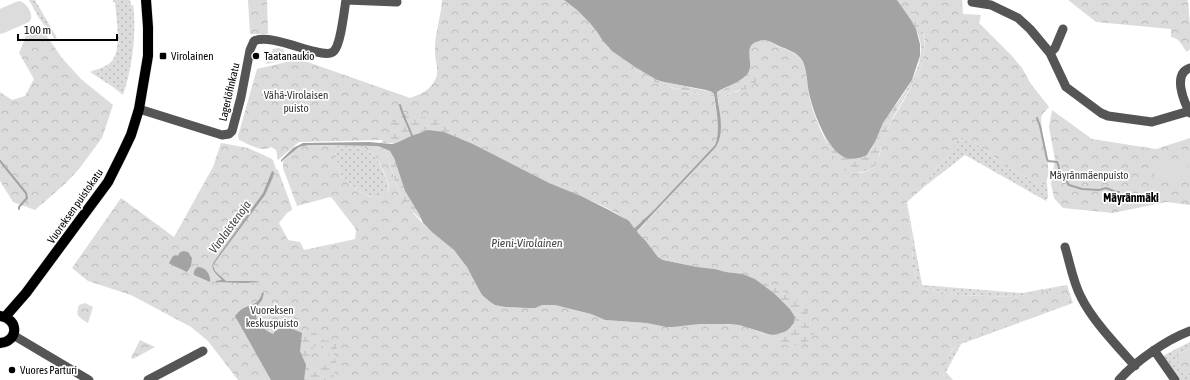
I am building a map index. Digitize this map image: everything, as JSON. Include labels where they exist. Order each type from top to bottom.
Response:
[{"type":"main road","name":"Vuoreksen puistokatu","points":[[6,318],[108,182],[131,135],[139,110],[148,56],[146,0]]},
{"type":"main road","points":[[1,345],[9,341],[14,331],[6,318]]},
{"type":"street","name":"Lagerlöfinkatu","points":[[139,110],[222,135],[229,134],[232,131],[241,97],[252,44],[257,40],[283,42],[321,54],[330,54],[335,50],[337,45],[346,0]]},
{"type":"street","points":[[346,0],[397,2]]},
{"type":"street","points":[[972,2],[991,5],[1018,18],[1030,29],[1050,53],[1066,87],[1101,114],[1152,122],[1189,112],[1182,92],[1181,81],[1183,73],[1186,69],[1190,68]]},
{"type":"street","points":[[1050,53],[1055,48],[1063,29]]},
{"type":"street","points":[[1065,247],[1077,288],[1085,304],[1115,344],[1135,366]]},
{"type":"street","points":[[1119,380],[1154,350],[1190,331]]},
{"type":"street","points":[[13,335],[89,380]]},
{"type":"street","points":[[1154,350],[1175,380]]},
{"type":"street","points":[[148,380],[202,352]]},
{"type":"green space","points":[[29,0],[35,0],[57,38],[55,39],[39,18]]},
{"type":"green space","points":[[113,0],[130,0],[131,5],[133,5],[133,50],[129,74],[123,95],[90,72],[110,63],[114,58],[118,43],[118,34],[115,2],[113,2]]},
{"type":"green space","points":[[248,0],[267,0],[268,34],[250,34]]},
{"type":"green space","name":"Vähä-Virolaisen puisto","points":[[442,0],[564,0],[589,22],[608,47],[651,80],[673,88],[706,96],[714,96],[718,128],[715,145],[654,210],[634,228],[617,214],[595,202],[540,179],[473,144],[470,138],[299,142],[278,160],[276,150],[271,147],[263,149],[251,146],[239,140],[238,136],[257,69],[299,59],[410,98],[424,92],[433,84],[437,73],[435,46]]},
{"type":"green space","name":"Vuoreksen keskuspuisto","points":[[897,0],[962,0],[963,14],[981,15],[979,23],[1022,68],[1031,84],[1049,107],[1041,118],[1048,166],[1045,184],[1040,185],[1009,168],[967,138],[961,138],[958,140],[947,158],[932,173],[924,187],[907,202],[913,250],[913,267],[917,283],[920,287],[959,295],[1013,297],[1064,288],[1068,290],[1070,298],[1068,303],[1038,316],[960,340],[951,352],[943,371],[944,376],[948,380],[238,380],[208,341],[191,327],[131,295],[88,281],[72,268],[121,198],[174,237],[213,167],[221,143],[248,148],[273,160],[292,208],[292,210],[287,213],[279,223],[288,240],[300,242],[304,250],[355,239],[355,228],[332,198],[330,197],[297,206],[283,168],[283,161],[299,147],[309,145],[332,146],[340,172],[347,181],[357,190],[369,196],[380,197],[388,192],[389,186],[376,157],[363,146],[369,145],[381,147],[386,151],[396,184],[402,197],[413,213],[425,226],[449,245],[464,261],[482,295],[489,301],[505,307],[514,308],[531,308],[542,305],[555,305],[591,314],[605,320],[647,323],[666,327],[708,323],[739,325],[760,332],[776,342],[789,345],[805,342],[810,339],[812,322],[804,308],[798,302],[768,284],[761,284],[755,279],[743,274],[663,260],[658,257],[637,232],[716,147],[721,127],[718,97],[739,91],[757,76],[751,63],[749,50],[754,43],[758,41],[770,41],[794,53],[801,59],[805,67],[810,100],[816,119],[829,147],[846,171],[860,173],[872,169],[880,153],[888,130],[919,72],[925,48],[923,32],[910,14],[901,3],[898,3]]},
{"type":"green space","points":[[1068,0],[1188,0],[1190,49],[1187,52],[1178,40],[1171,37],[1171,29],[1096,22]]},
{"type":"green space","points":[[18,1],[23,2],[28,8],[31,13],[31,19],[29,22],[0,34],[0,9]]},
{"type":"green space","points":[[898,3],[908,7],[920,23],[924,38],[923,59],[916,78],[889,126],[877,163],[869,170],[849,173],[837,161],[822,130],[832,146],[846,157],[852,158],[865,156],[870,152],[885,120],[913,78],[920,59],[921,49],[919,36],[906,13]]},
{"type":"green space","points":[[40,26],[62,58],[81,79],[113,105],[102,138],[79,169],[65,184],[35,210],[13,202],[0,181],[0,92],[12,100],[25,96],[34,79],[19,53],[26,36]]},
{"type":"green space","points":[[279,48],[284,50],[285,60],[266,64],[273,49]]},
{"type":"green space","points":[[750,59],[757,76],[756,82],[748,88],[718,97],[717,92],[726,88],[749,69]]},
{"type":"green space","points":[[635,67],[657,80],[714,92],[714,96],[706,96],[662,85],[636,70]]},
{"type":"green space","name":"Mäyränmäenpuisto","points":[[1052,110],[1092,139],[1156,149],[1190,138],[1190,205],[1166,202],[1113,213],[1063,208],[1054,198],[1051,184],[1055,160],[1049,127]]},
{"type":"green space","points":[[404,114],[428,118],[449,125],[462,132],[471,140],[473,144],[444,132],[412,135],[396,143],[381,143],[392,122]]},
{"type":"green space","points":[[961,138],[967,138],[1009,168],[1040,185],[1047,182],[1048,197],[1046,201],[965,155],[924,187],[932,173],[947,158],[956,142]]},
{"type":"green space","points":[[332,146],[363,146],[374,155],[380,164],[388,183],[388,192],[381,197],[369,196],[351,185],[341,173]]},
{"type":"green space","points":[[383,148],[392,153],[405,191],[421,220],[405,204],[396,184],[386,151]]},
{"type":"green space","points":[[1186,159],[1190,178],[1156,184],[1153,165]]},
{"type":"green space","points":[[907,202],[922,285],[1022,293],[1067,285],[1073,303],[961,344],[946,372],[953,380],[948,380],[943,372],[945,365],[955,346],[960,340],[1070,298],[1068,290],[1013,297],[959,295],[920,287],[917,283],[913,267],[913,250]]},
{"type":"green space","points":[[765,283],[788,294],[804,308],[810,316],[814,327],[813,337],[810,340],[797,345],[785,345],[760,332],[773,335],[788,330],[794,323],[795,317],[790,309],[775,294],[761,284]]},
{"type":"green space","points":[[85,303],[93,307],[88,323],[80,318],[77,312],[79,305]]},
{"type":"green space","points":[[301,332],[314,332],[325,341],[336,339],[340,340],[334,354],[337,369],[331,380],[304,380],[305,364],[300,354]],"holes":[[[320,345],[327,349],[328,355],[326,358],[313,365],[311,362],[312,350],[315,346]]]},
{"type":"green space","points":[[140,340],[155,347],[133,359],[131,358]]},
{"type":"green space","points":[[1190,342],[1190,349],[1178,354],[1190,373],[1190,380],[1178,380],[1163,356]]},
{"type":"green space","points":[[1190,349],[1190,373],[1181,366],[1176,357],[1178,354]]},
{"type":"water","name":"Pieni-Virolainen","points":[[564,0],[897,0],[911,20],[916,29],[920,44],[920,56],[912,80],[883,123],[875,142],[867,155],[848,159],[839,154],[827,139],[817,120],[809,93],[805,68],[800,57],[767,40],[762,40],[754,43],[749,50],[750,69],[748,73],[738,81],[717,92],[721,120],[721,134],[716,147],[637,231],[658,257],[663,260],[743,274],[755,279],[775,294],[790,309],[795,317],[794,323],[788,330],[773,335],[739,325],[728,324],[699,324],[666,327],[647,323],[605,320],[591,314],[555,305],[542,305],[535,308],[527,308],[495,305],[482,295],[467,267],[454,250],[423,223],[405,191],[394,158],[390,151],[378,146],[309,145],[299,147],[281,162],[281,160],[293,148],[303,143],[369,142],[392,144],[428,130],[444,132],[473,144],[549,183],[581,196],[629,221],[634,228],[636,227],[715,145],[718,127],[714,94],[706,90],[657,80],[635,67],[612,51],[589,22]]},
{"type":"water","points":[[272,171],[274,172],[265,195],[213,265],[263,193]]},
{"type":"water","points":[[183,251],[188,252],[192,258],[191,266],[187,272],[169,263],[173,256],[178,256],[179,253]]},
{"type":"water","points":[[213,265],[215,271],[226,281],[260,281],[247,283],[216,282],[222,280],[213,269]]},
{"type":"water","points":[[198,267],[203,268],[207,272],[210,277],[210,282],[194,275],[194,271]]},
{"type":"water","points":[[262,293],[264,293],[262,300],[255,309],[255,313],[258,321],[266,330],[273,334],[279,329],[290,328],[302,333],[300,351],[306,365],[304,380],[271,380],[235,316],[242,309],[257,302]]},
{"type":"waterway","points":[[400,105],[412,136]]},
{"type":"waterway","points":[[1037,118],[1047,159],[1048,161],[1057,162],[1060,173],[1069,185],[1082,189],[1099,190],[1106,188],[1119,192]]},
{"type":"waterway","points":[[0,161],[26,193],[27,198],[19,209]]},
{"type":"place","name":"Virolainen","points":[[163,56]]},
{"type":"place","name":"Taatanaukio","points":[[256,56]]},
{"type":"place","name":"Vuores Parturi","points":[[12,370]]},
{"type":"district","name":"Mäyränmäki","points":[[1131,198]]},
{"type":"water label","name":"Virolaistenoja","points":[[230,227]]}]
